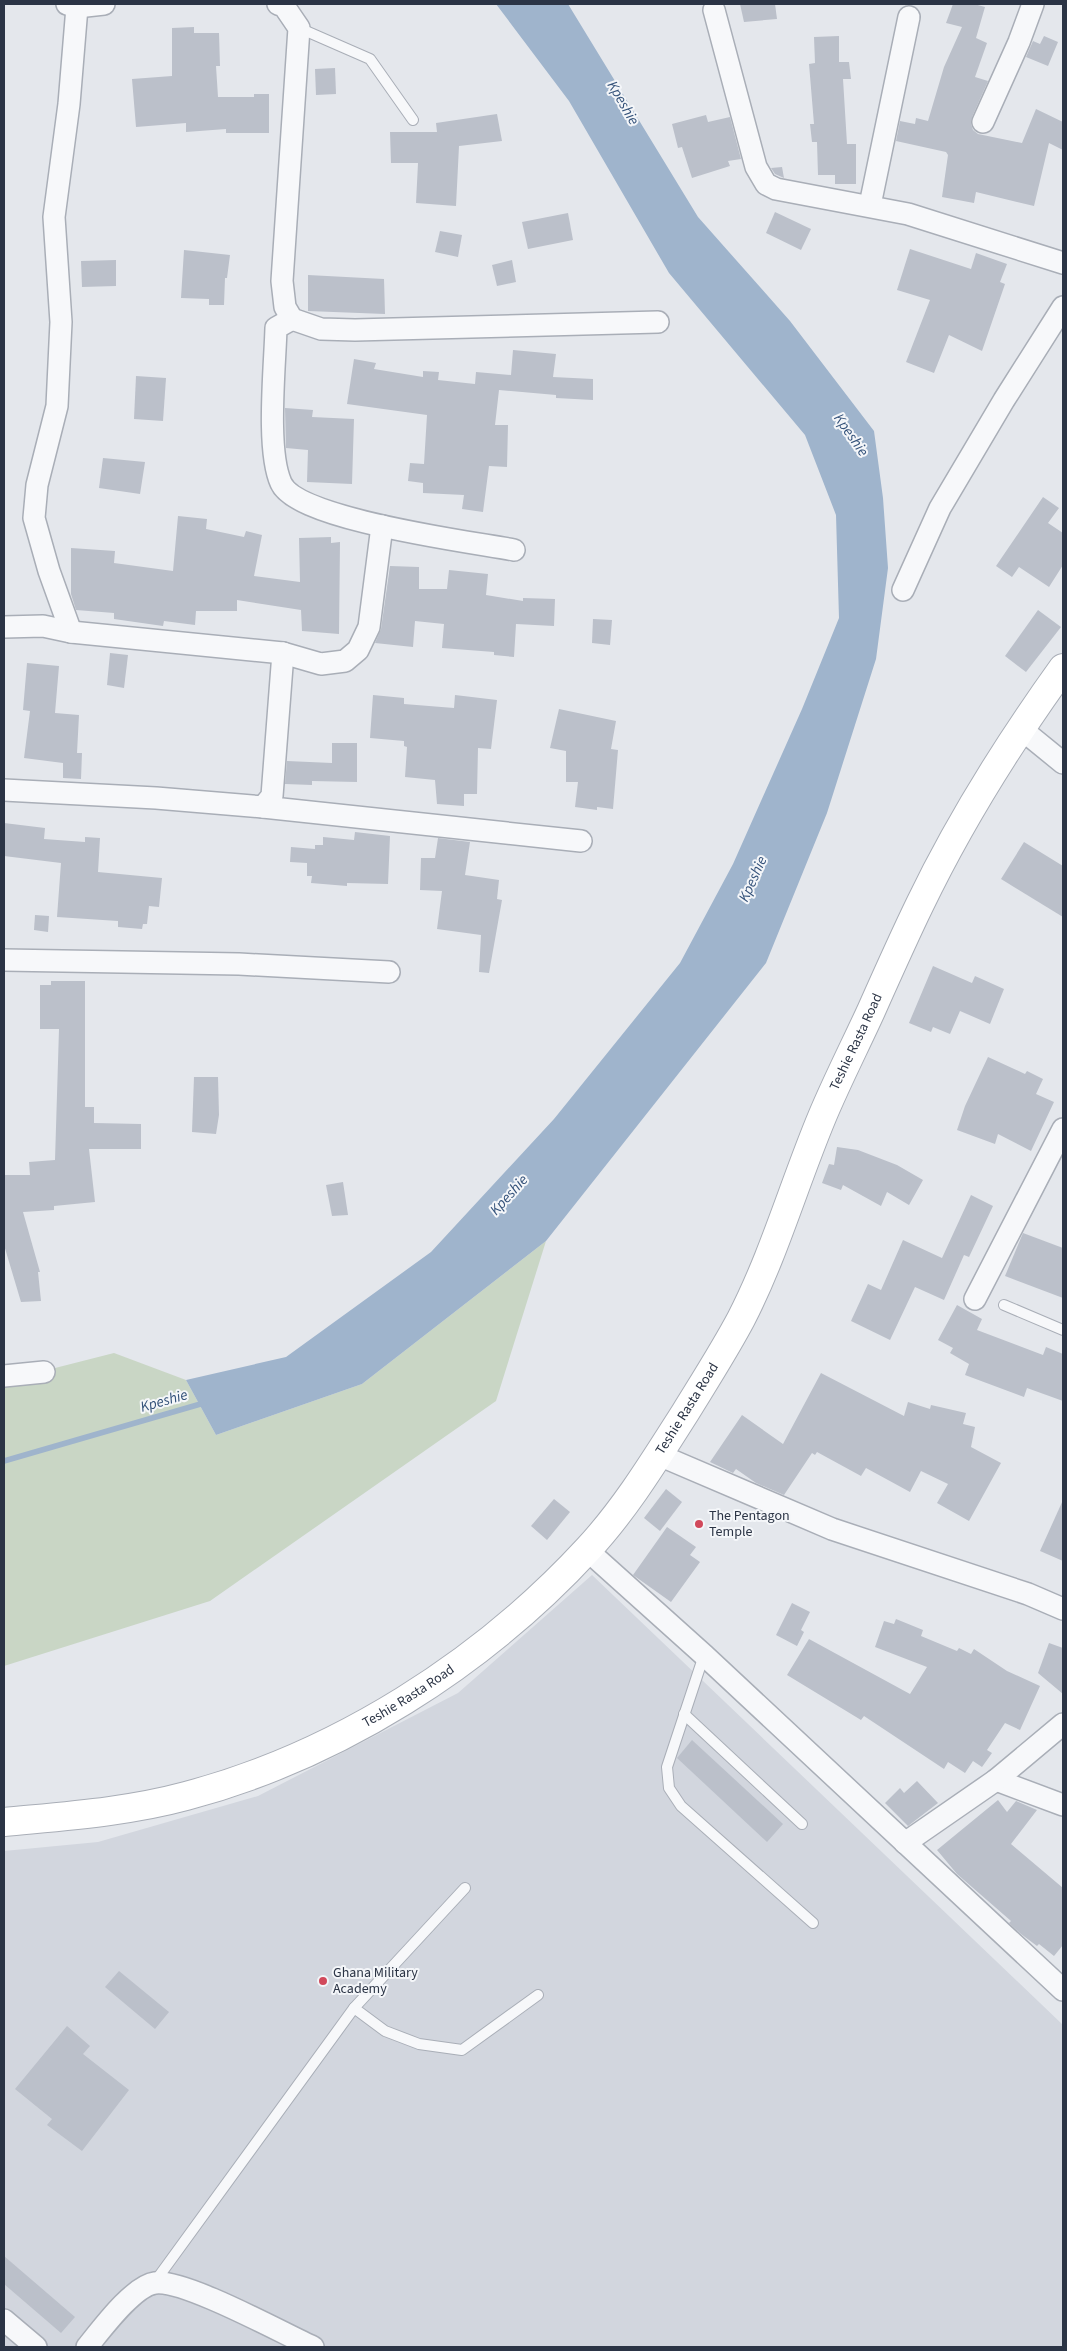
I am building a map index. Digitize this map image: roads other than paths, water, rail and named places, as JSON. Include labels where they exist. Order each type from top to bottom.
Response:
[{"type":"main road","name":"Teshie Rasta Road","points":[[4,1822],[134,1807],[185,1796],[238,1780],[329,1742],[410,1696],[455,1665],[524,1612],[587,1550],[616,1516],[659,1455],[741,1318],[822,1116],[921,902],[958,832],[1020,728],[1063,668]]},
{"type":"street","points":[[71,632],[49,571],[34,518],[37,485],[57,406],[61,322],[54,216],[69,104],[72,5],[104,4]]},
{"type":"street","points":[[278,4],[284,6],[299,28],[282,281],[285,307],[292,319],[321,329],[355,330],[658,322]]},
{"type":"street","points":[[983,122],[1019,42],[1033,4]]},
{"type":"street","points":[[714,10],[756,167],[766,184],[776,189],[870,205],[917,216],[1063,263]]},
{"type":"street","points":[[870,205],[908,17]]},
{"type":"street","points":[[902,590],[940,508],[1004,400],[1063,307]]},
{"type":"street","points":[[292,319],[276,328],[274,460],[281,485],[303,503],[346,518],[514,550]]},
{"type":"street","points":[[4,627],[43,626],[71,632],[283,653],[321,664],[345,661],[358,650],[370,626],[382,526]]},
{"type":"street","points":[[263,807],[272,796],[283,653]]},
{"type":"street","points":[[1020,728],[1063,763]]},
{"type":"street","points":[[4,790],[156,798],[263,807],[581,841]]},
{"type":"street","points":[[4,960],[239,964],[389,972]]},
{"type":"street","points":[[975,1299],[1063,1129]]},
{"type":"street","points":[[4,1376],[44,1372]]},
{"type":"street","points":[[659,1455],[832,1529],[1028,1594],[1063,1609]]},
{"type":"street","points":[[587,1550],[704,1655],[1063,1990]]},
{"type":"street","points":[[905,1843],[996,1780],[1063,1724]]},
{"type":"street","points":[[996,1780],[1063,1805]]},
{"type":"street","points":[[86,2347],[128,2299],[154,2283],[182,2287],[313,2347]]},
{"type":"street","points":[[4,2320],[36,2347]]},
{"type":"lane","points":[[299,28],[370,59],[413,120]]},
{"type":"lane","points":[[1004,1305],[1063,1330]]},
{"type":"lane","points":[[704,1655],[667,1768],[669,1788],[680,1806],[813,1923]]},
{"type":"lane","points":[[684,1714],[802,1824]]},
{"type":"lane","points":[[154,2283],[354,2008],[465,1888]]},
{"type":"lane","points":[[354,2008],[385,2031],[419,2044],[462,2050],[538,1995]]},
{"type":"water","points":[[496,4],[568,4],[698,217],[790,321],[874,431],[883,498],[888,568],[876,659],[827,813],[766,963],[546,1241],[362,1384],[216,1435],[186,1380],[286,1357],[431,1252],[554,1119],[680,963],[733,864],[802,709],[839,618],[836,515],[805,435],[669,273],[569,101]]},
{"type":"waterway","name":"Kpeshie","points":[[4,1461],[204,1403]]},
{"type":"place","name":"The Pentagon Temple","points":[[699,1524]]},
{"type":"place","name":"Ghana Military Academy","points":[[323,1981]]}]
